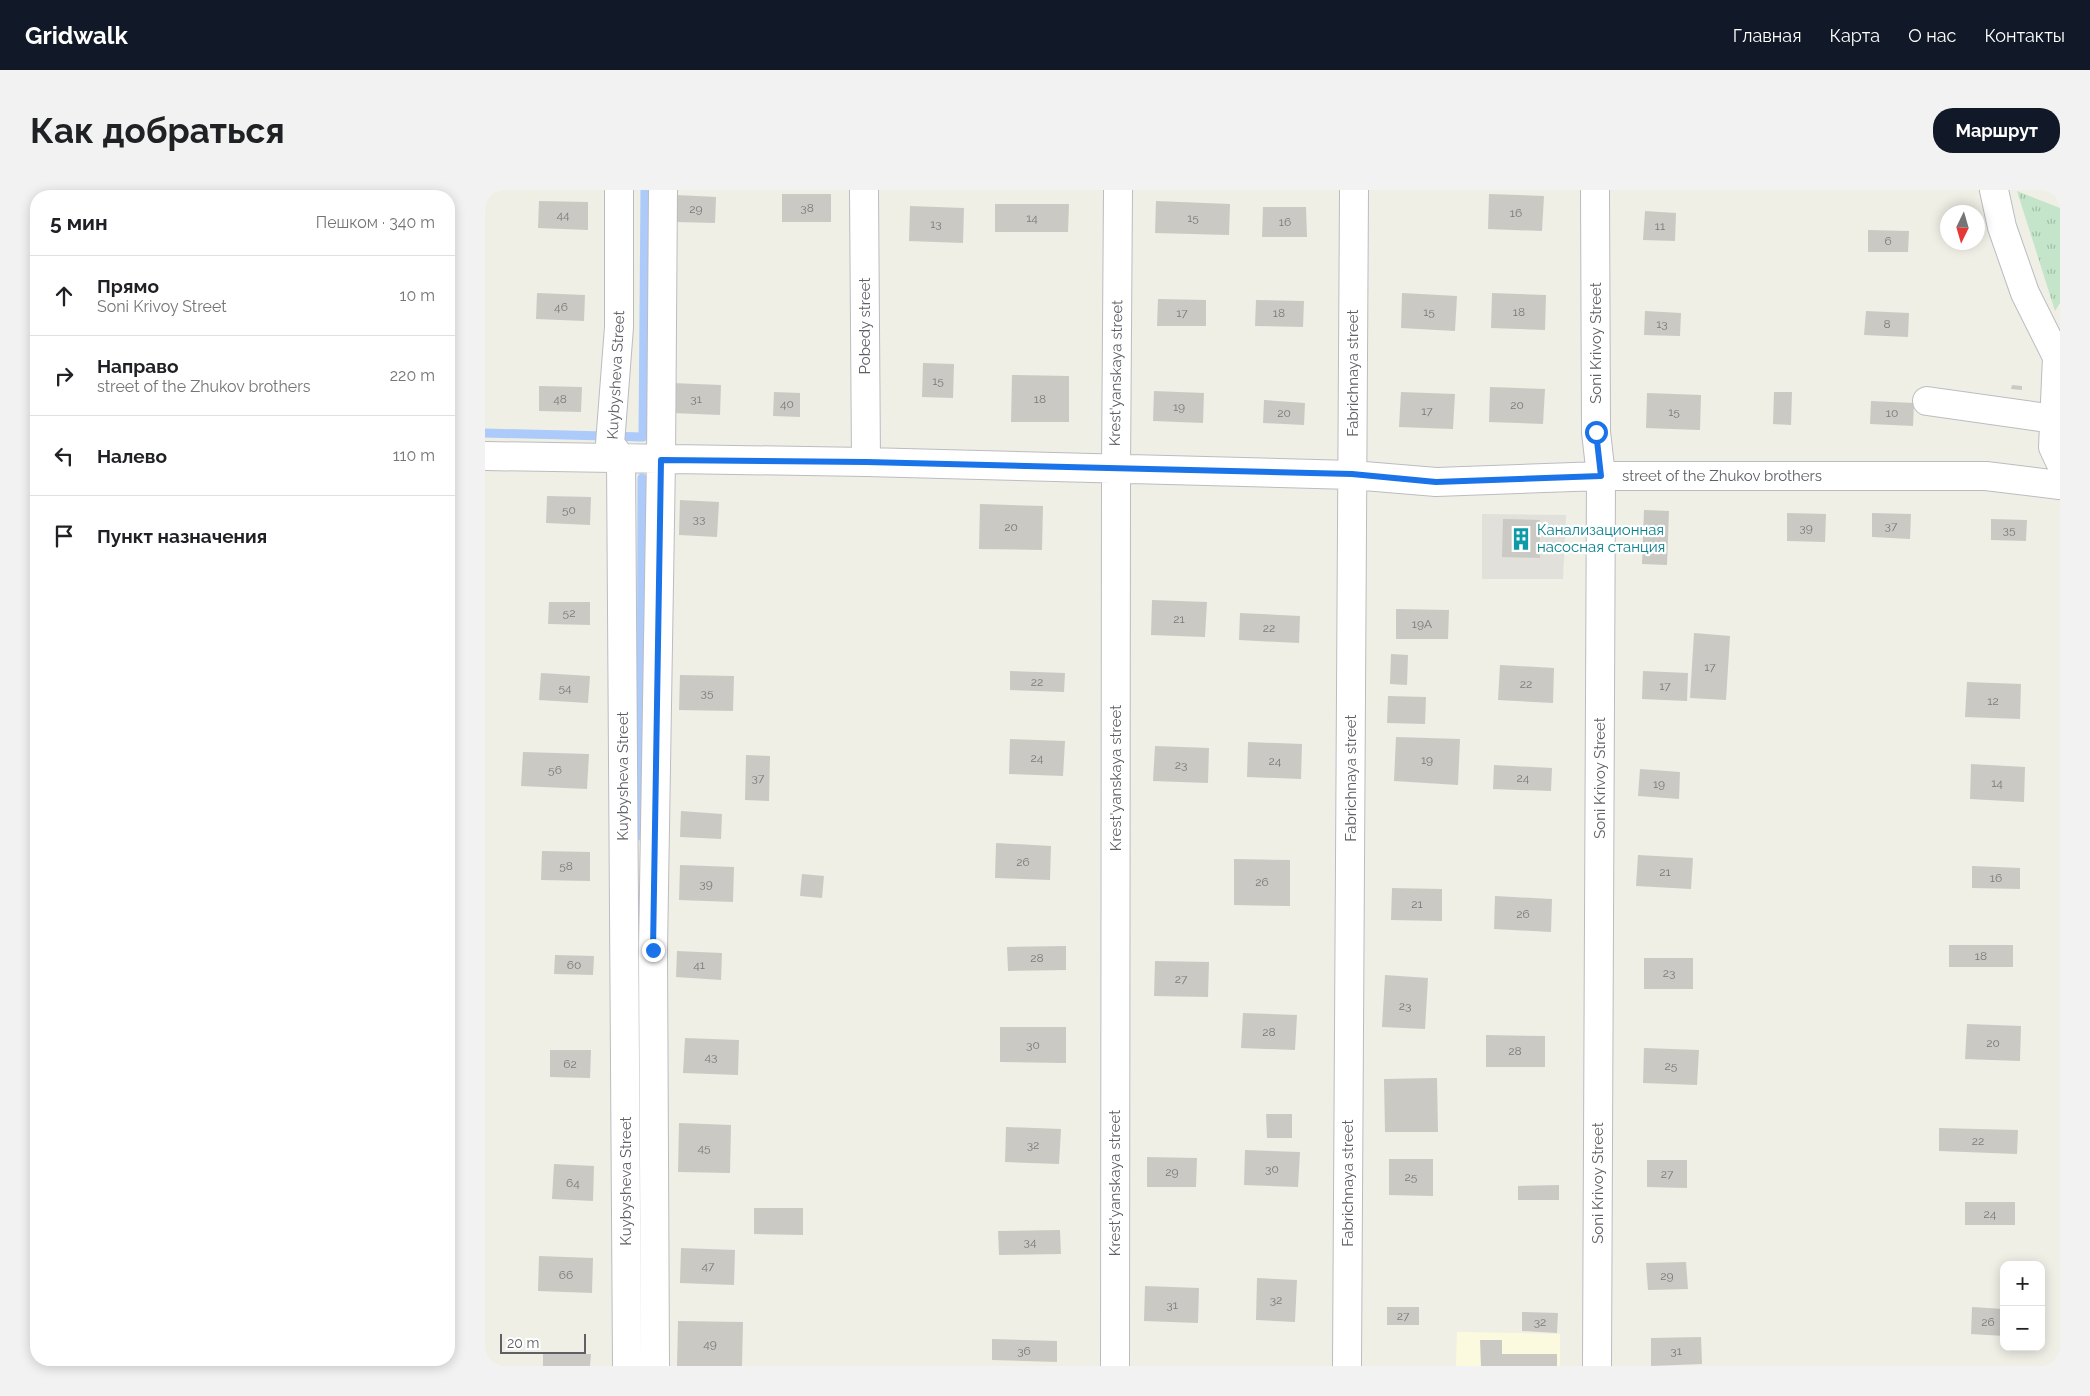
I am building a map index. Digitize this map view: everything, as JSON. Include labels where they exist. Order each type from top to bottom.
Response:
[{"type":"street","name":"Kuybysheva Street","points":[[619,190],[619,327],[610,444],[621,458],[627,1366]]},
{"type":"street","points":[[655,1366],[653,950],[661,460],[663,190]]},
{"type":"street","name":"Pobedy street","points":[[864,190],[866,462]]},
{"type":"street","name":"Krest'yanskaya street","points":[[1115,1366],[1115,469],[1118,190]]},
{"type":"street","name":"Fabrichnaya street","points":[[1347,1366],[1354,190]]},
{"type":"street","name":"Soni Krivoy Street","points":[[1595,190],[1596,432],[1601,476],[1597,1366]]},
{"type":"street","points":[[1994,190],[2002,227],[2025,293],[2058,354],[2054,418],[2058,453]]},
{"type":"street","points":[[1927,401],[2054,418]]},
{"type":"street","name":"street of the Zhukov brothers","points":[[485,456],[866,462],[1352,474],[1436,482],[1601,476],[1986,476],[2060,485]]},
{"type":"shaded area","points":[[1482,514],[1566,515],[1563,579],[1482,579]]},
{"type":"shaded area","points":[[1457,1332],[1560,1334],[1560,1366],[1456,1366]]},
{"type":"green space","points":[[2017,191],[2060,208],[2060,303],[2055,311]]},
{"type":"building","points":[[782,194],[831,194],[831,222],[782,222]]},
{"type":"building","points":[[1489,194],[1544,196],[1542,231],[1488,229]]},
{"type":"building","points":[[676,195],[716,197],[715,223],[676,222]]},
{"type":"building","points":[[539,201],[588,202],[588,230],[538,228]]},
{"type":"building","points":[[1156,201],[1230,204],[1229,235],[1155,233]]},
{"type":"building","points":[[995,204],[1069,204],[1068,232],[995,232]]},
{"type":"building","points":[[910,206],[964,208],[963,243],[909,241]]},
{"type":"building","points":[[1263,207],[1306,207],[1307,237],[1262,237]]},
{"type":"building","points":[[1645,211],[1676,213],[1675,241],[1643,240]]},
{"type":"building","points":[[1868,230],[1909,231],[1908,252],[1868,252]]},
{"type":"building","points":[[537,293],[585,295],[584,321],[536,319]]},
{"type":"building","points":[[1402,293],[1457,296],[1455,331],[1401,328]]},
{"type":"building","points":[[1492,293],[1546,295],[1545,330],[1491,328]]},
{"type":"building","points":[[1158,299],[1206,300],[1206,326],[1157,326]]},
{"type":"building","points":[[1256,300],[1304,301],[1303,327],[1255,326]]},
{"type":"building","points":[[1645,311],[1681,313],[1680,336],[1644,335]]},
{"type":"building","points":[[1866,311],[1909,313],[1908,337],[1864,335]]},
{"type":"building","points":[[923,363],[954,364],[953,398],[922,397]]},
{"type":"building","points":[[1012,375],[1069,376],[1069,422],[1011,422]]},
{"type":"building","points":[[672,383],[721,385],[720,415],[672,413]]},
{"type":"building","points":[[2012,385],[2022,386],[2022,390],[2011,389]]},
{"type":"building","points":[[539,386],[582,387],[581,412],[539,411]]},
{"type":"building","points":[[1490,387],[1545,389],[1543,424],[1489,422]]},
{"type":"building","points":[[1154,391],[1204,393],[1203,423],[1153,421]]},
{"type":"building","points":[[774,392],[800,393],[800,417],[773,416]]},
{"type":"building","points":[[1401,392],[1455,394],[1453,429],[1399,427]]},
{"type":"building","points":[[1774,392],[1792,392],[1791,425],[1773,424]]},
{"type":"building","points":[[1647,393],[1701,395],[1700,430],[1646,428]]},
{"type":"building","points":[[1264,400],[1305,403],[1304,425],[1263,423]]},
{"type":"building","points":[[1871,401],[1914,403],[1913,426],[1870,424]]},
{"type":"building","points":[[547,496],[591,497],[590,525],[546,523]]},
{"type":"building","points":[[680,500],[719,502],[717,537],[679,535]]},
{"type":"building","points":[[980,504],[1043,506],[1042,550],[979,549]]},
{"type":"building","points":[[1644,510],[1669,511],[1667,565],[1642,564]]},
{"type":"building","points":[[1787,513],[1826,514],[1825,542],[1787,541]]},
{"type":"building","points":[[1872,513],[1911,514],[1910,539],[1872,537]]},
{"type":"building","name":"Канализационная насосная станция","points":[[1503,519],[1540,520],[1540,558],[1502,557]]},
{"type":"building","points":[[1991,519],[2027,520],[2026,541],[1991,540]]},
{"type":"building","points":[[1152,600],[1207,602],[1205,637],[1151,635]]},
{"type":"building","points":[[549,602],[590,602],[590,625],[548,624]]},
{"type":"building","points":[[1396,609],[1449,610],[1448,639],[1396,639]]},
{"type":"building","points":[[1240,613],[1300,616],[1299,643],[1239,640]]},
{"type":"building","points":[[1694,633],[1730,636],[1726,700],[1690,698]]},
{"type":"building","points":[[1391,654],[1408,655],[1407,685],[1390,684]]},
{"type":"building","points":[[1500,665],[1554,668],[1553,703],[1498,700]]},
{"type":"building","points":[[1010,671],[1065,673],[1064,692],[1010,690]]},
{"type":"building","points":[[1643,671],[1688,673],[1687,701],[1642,699]]},
{"type":"building","points":[[541,673],[590,676],[588,703],[539,700]]},
{"type":"building","points":[[680,675],[734,676],[733,711],[679,710]]},
{"type":"building","points":[[1967,682],[2021,684],[2020,719],[1965,717]]},
{"type":"building","points":[[1388,696],[1426,697],[1425,724],[1387,723]]},
{"type":"building","points":[[1396,737],[1460,739],[1458,785],[1394,781]]},
{"type":"building","points":[[1010,739],[1065,741],[1063,776],[1009,774]]},
{"type":"building","points":[[1248,742],[1302,744],[1301,779],[1247,777]]},
{"type":"building","points":[[1155,746],[1209,748],[1208,783],[1153,781]]},
{"type":"building","points":[[523,752],[589,754],[587,789],[521,786]]},
{"type":"building","points":[[746,755],[770,756],[769,801],[745,800]]},
{"type":"building","points":[[1971,764],[2025,767],[2024,802],[1970,799]]},
{"type":"building","points":[[1494,765],[1552,768],[1551,791],[1493,789]]},
{"type":"building","points":[[1640,769],[1680,772],[1679,799],[1638,796]]},
{"type":"building","points":[[681,811],[722,814],[721,839],[680,837]]},
{"type":"building","points":[[996,843],[1051,846],[1050,880],[995,878]]},
{"type":"building","points":[[542,851],[590,852],[590,881],[541,880]]},
{"type":"building","points":[[1638,855],[1693,858],[1691,889],[1636,886]]},
{"type":"building","points":[[1234,859],[1290,860],[1290,906],[1234,905]]},
{"type":"building","points":[[680,865],[734,867],[733,902],[679,900]]},
{"type":"building","points":[[1972,866],[2020,868],[2020,889],[1972,888]]},
{"type":"building","points":[[802,874],[824,876],[822,898],[800,896]]},
{"type":"building","points":[[1392,888],[1442,889],[1442,921],[1391,920]]},
{"type":"building","points":[[1495,896],[1552,899],[1551,932],[1494,929]]},
{"type":"building","points":[[1949,945],[2013,945],[2013,967],[1949,967]]},
{"type":"building","points":[[1066,946],[1066,970],[1008,971],[1007,947]]},
{"type":"building","points":[[677,951],[722,953],[721,980],[676,977]]},
{"type":"building","points":[[555,955],[594,956],[593,975],[554,974]]},
{"type":"building","points":[[1644,958],[1693,958],[1693,989],[1644,989]]},
{"type":"building","points":[[1155,961],[1209,962],[1208,997],[1154,996]]},
{"type":"building","points":[[1385,975],[1428,978],[1425,1029],[1382,1027]]},
{"type":"building","points":[[1243,1013],[1297,1015],[1295,1050],[1241,1048]]},
{"type":"building","points":[[1967,1024],[2021,1026],[2020,1061],[1965,1059]]},
{"type":"building","points":[[1000,1027],[1066,1027],[1066,1063],[1000,1062]]},
{"type":"building","points":[[1486,1035],[1545,1036],[1545,1067],[1486,1067]]},
{"type":"building","points":[[685,1038],[739,1040],[738,1075],[683,1073]]},
{"type":"building","points":[[1644,1048],[1699,1050],[1697,1085],[1643,1083]]},
{"type":"building","points":[[550,1050],[591,1050],[590,1078],[550,1077]]},
{"type":"building","points":[[1437,1078],[1438,1132],[1385,1132],[1384,1079]]},
{"type":"building","points":[[1266,1114],[1292,1114],[1292,1138],[1267,1138]]},
{"type":"building","points":[[679,1123],[731,1125],[730,1173],[678,1172]]},
{"type":"building","points":[[1006,1127],[1061,1129],[1059,1164],[1005,1162]]},
{"type":"building","points":[[1939,1128],[2018,1130],[2017,1154],[1939,1151]]},
{"type":"building","points":[[1245,1150],[1300,1152],[1298,1187],[1244,1185]]},
{"type":"building","points":[[1147,1157],[1197,1158],[1196,1187],[1147,1187]]},
{"type":"building","points":[[1389,1159],[1433,1159],[1433,1196],[1389,1195]]},
{"type":"building","points":[[1647,1160],[1687,1160],[1687,1188],[1647,1187]]},
{"type":"building","points":[[554,1164],[594,1166],[593,1201],[552,1199]]},
{"type":"building","points":[[1559,1185],[1559,1200],[1518,1200],[1518,1186]]},
{"type":"building","points":[[1965,1202],[2015,1202],[2015,1225],[1965,1225]]},
{"type":"building","points":[[754,1208],[803,1208],[803,1235],[754,1234]]},
{"type":"building","points":[[1060,1230],[1061,1254],[999,1255],[998,1231]]},
{"type":"building","points":[[681,1248],[735,1250],[734,1285],[680,1283]]},
{"type":"building","points":[[539,1256],[593,1258],[592,1293],[538,1291]]},
{"type":"building","points":[[1686,1262],[1688,1289],[1648,1290],[1646,1263]]},
{"type":"building","points":[[1257,1278],[1297,1280],[1295,1322],[1256,1320]]},
{"type":"building","points":[[1145,1286],[1199,1288],[1198,1323],[1144,1321]]},
{"type":"building","points":[[1387,1307],[1419,1307],[1419,1325],[1387,1325]]},
{"type":"building","points":[[1972,1307],[2000,1309],[2000,1336],[1971,1334]]},
{"type":"building","points":[[1522,1312],[1558,1313],[1557,1333],[1522,1331]]},
{"type":"building","points":[[678,1321],[743,1322],[742,1366],[677,1366]]},
{"type":"building","points":[[1701,1337],[1702,1364],[1651,1366],[1651,1338]]},
{"type":"building","points":[[992,1339],[1057,1341],[1057,1362],[992,1360]]},
{"type":"building","points":[[1480,1340],[1502,1340],[1502,1354],[1557,1354],[1557,1366],[1481,1366]]},
{"type":"building","points":[[543,1354],[591,1354],[590,1366],[543,1366]]},
{"type":"waterway","points":[[485,433],[643,437],[645,190]]},
{"type":"waterway","points":[[641,836],[642,478]]},
{"type":"waterway","points":[[640,1156],[640,1268]]},
{"type":"place","name":"Канализационная насосная станция","points":[[1521,539]]},
{"type":"route","points":[[653,950],[661,460],[866,462],[1352,474],[1436,482],[1601,476],[1596,432]]}]
